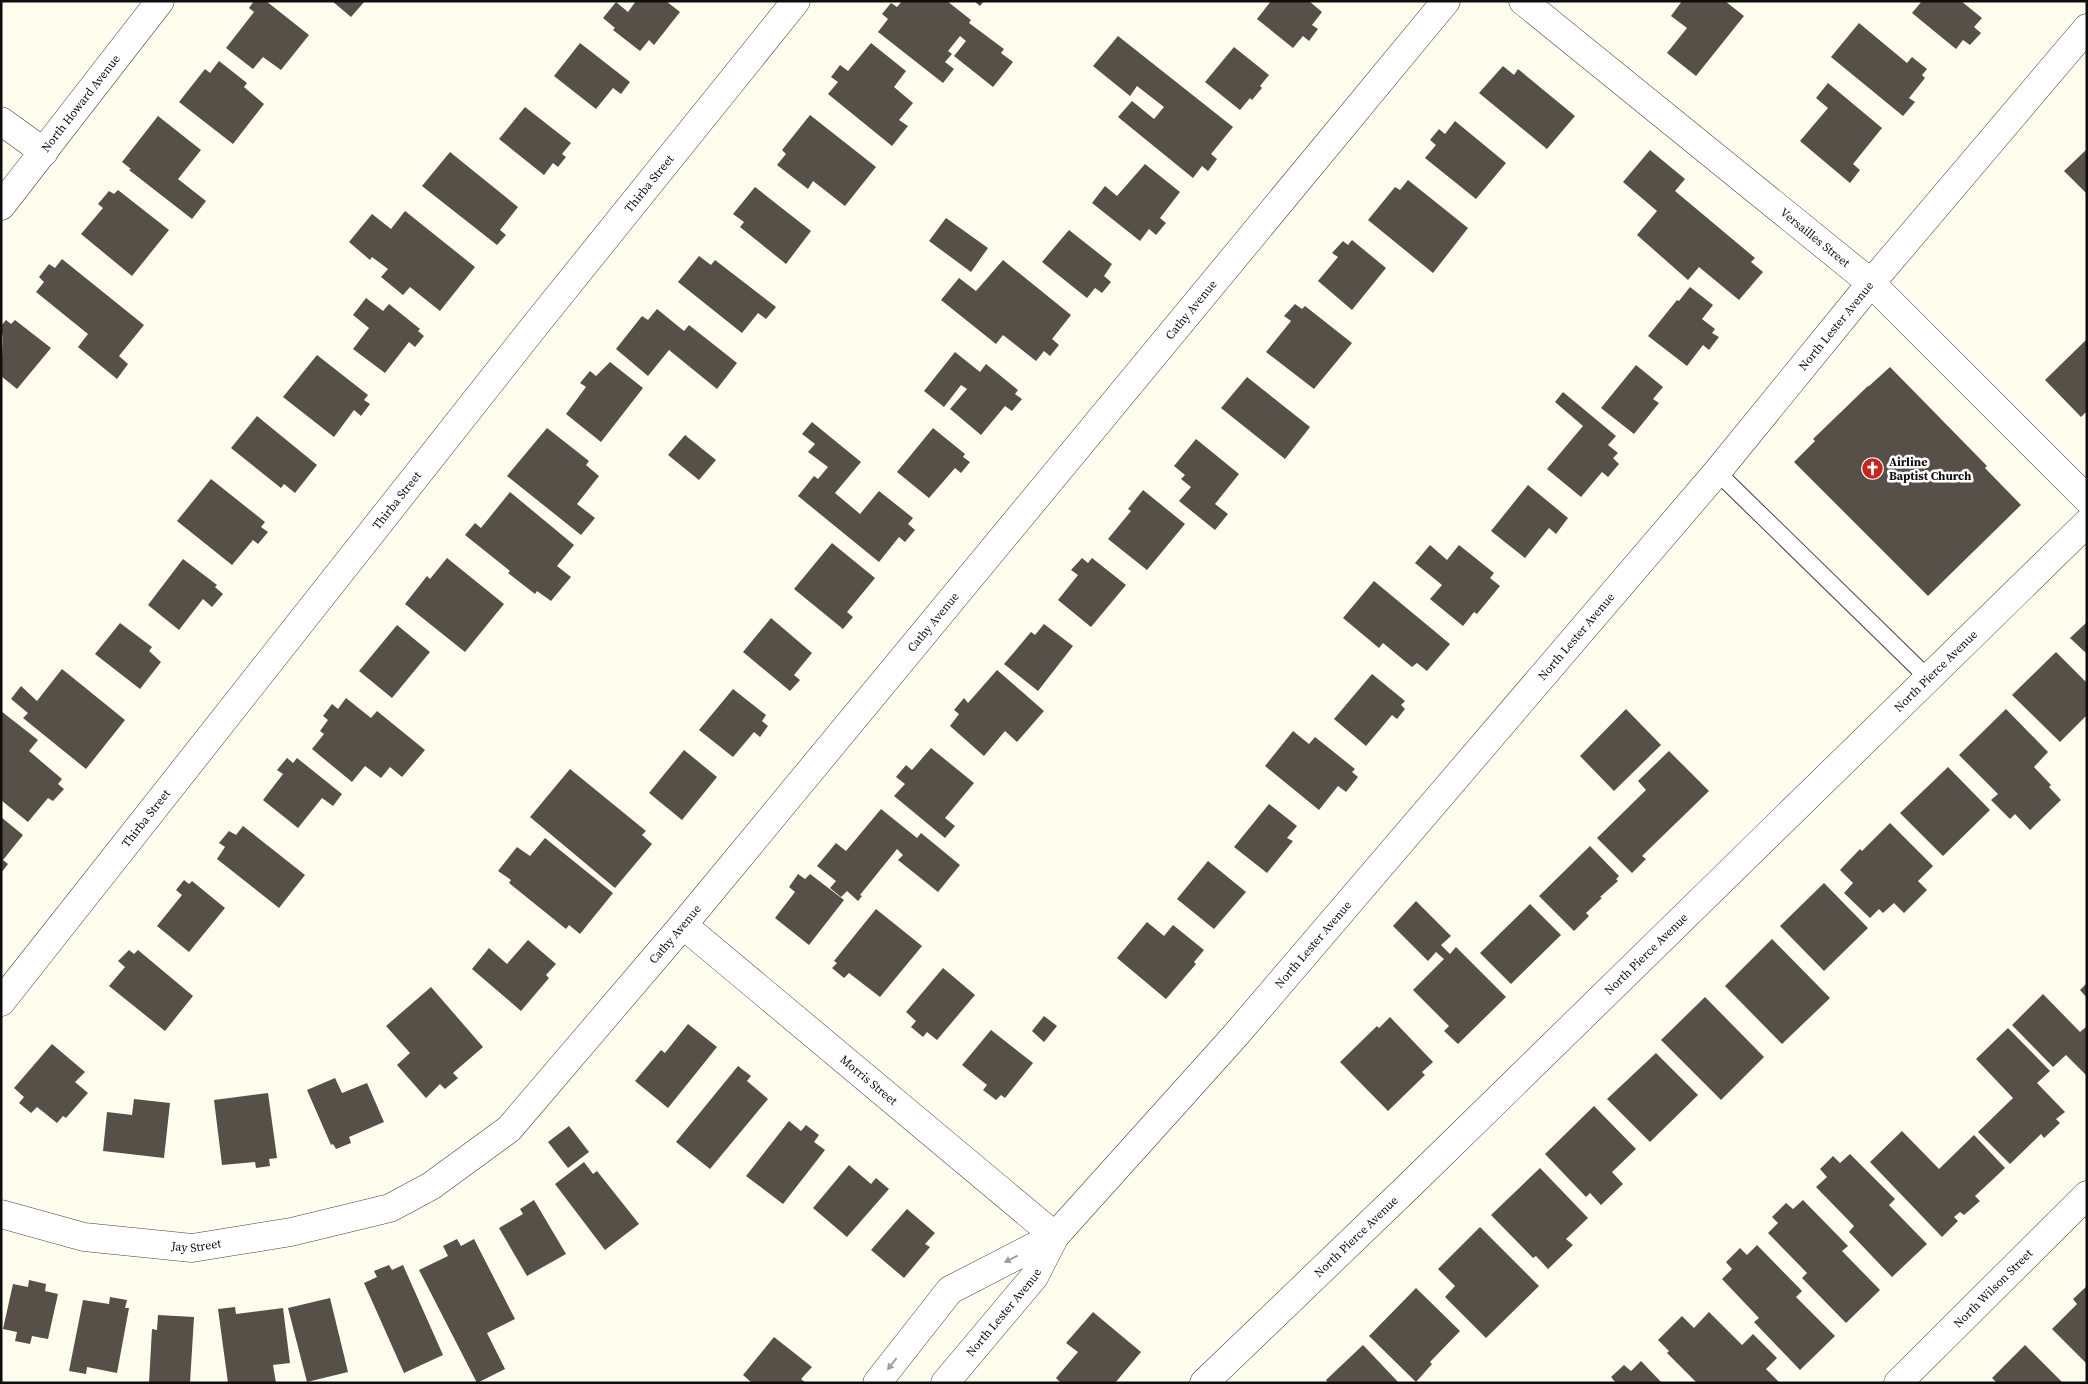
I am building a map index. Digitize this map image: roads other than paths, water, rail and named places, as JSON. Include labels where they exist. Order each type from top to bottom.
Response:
[{"type":"street","name":"North Howard Avenue","points":[[1,206],[160,1]]},
{"type":"street","name":"Thirba Street","points":[[1,1002],[539,320],[796,1]]},
{"type":"street","name":"Cathy Avenue","points":[[390,1208],[430,1186],[509,1130],[683,925],[1446,1]]},
{"type":"street","name":"Versailles Street","points":[[1523,1],[1871,282],[2087,499]]},
{"type":"street","name":"North Lester Avenue","points":[[947,1382],[1034,1277],[1055,1236],[1234,1037],[1717,472],[1871,282],[2087,28]]},
{"type":"street","points":[[1,121],[44,152]]},
{"type":"street","name":"North Pierce Avenue","points":[[1204,1383],[1411,1184],[2087,523]]},
{"type":"street","name":"Morris Street","points":[[683,925],[1055,1236]]},
{"type":"street","name":"North Wilson Street","points":[[1898,1383],[2087,1195]]},
{"type":"street","name":"Jay Street","points":[[1,1214],[84,1237],[192,1248],[291,1232],[390,1208]]},
{"type":"street","name":"North Lester Avenue","points":[[877,1383],[950,1290],[1055,1236]]},
{"type":"lane","points":[[1717,472],[1928,678]]},
{"type":"place","name":"Airline Baptist Church","points":[[1873,469]]}]
